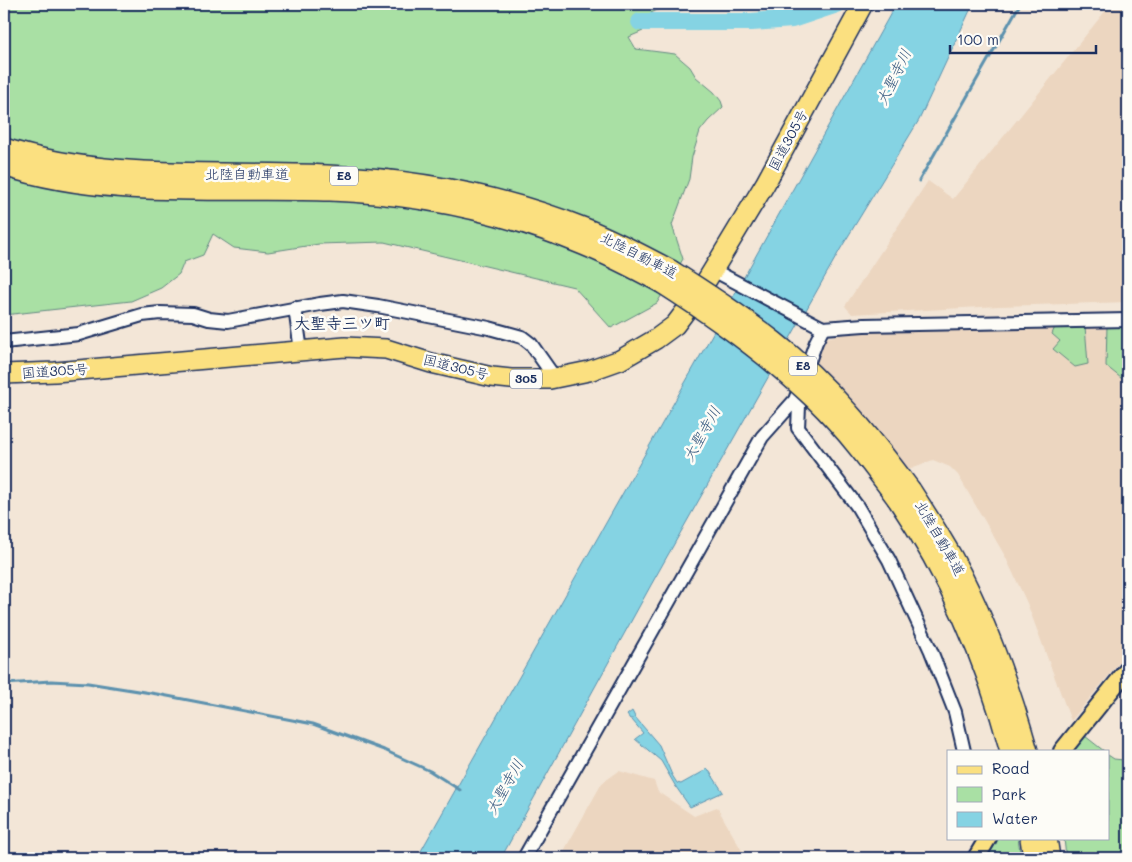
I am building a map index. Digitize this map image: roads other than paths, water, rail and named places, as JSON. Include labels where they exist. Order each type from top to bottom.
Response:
[{"type":"highway","name":"国道305号","points":[[4,374],[64,371],[345,347],[376,348],[492,377],[511,379],[557,378],[589,371],[620,360],[633,354],[675,325],[717,273],[861,7]]},
{"type":"highway","name":"北陸自動車道","points":[[4,148],[57,161],[100,168],[192,173],[363,177],[417,182],[463,190],[540,212],[587,229],[630,248],[666,277]]},
{"type":"highway","name":"北陸自動車道","points":[[4,166],[56,179],[100,185],[176,190],[330,191],[416,199],[495,216],[544,230],[666,277],[744,318],[776,342],[802,365],[858,421],[904,495],[953,558],[972,595],[1005,677],[1028,750]]},
{"type":"highway","name":"北陸自動車道","points":[[904,495],[957,602],[989,682],[1010,750]]},
{"type":"highway","points":[[1030,840],[1033,858]]},
{"type":"highway","points":[[1047,840],[1050,858]]},
{"type":"main road","points":[[1063,750],[1128,669]]},
{"type":"main road","points":[[976,858],[987,840]]},
{"type":"street","points":[[717,273],[823,328],[864,325],[1128,320]]},
{"type":"street","points":[[4,342],[79,334],[142,315],[160,313],[193,314],[209,319],[228,321],[343,301],[489,328],[522,337],[531,344],[557,378]]},
{"type":"street","points":[[295,308],[301,351]]},
{"type":"street","points":[[524,858],[762,437],[795,400],[823,328]]},
{"type":"street","points":[[795,400],[799,406],[798,428],[857,506],[889,560],[931,651],[955,712],[964,750]]},
{"type":"water","name":"大聖寺川","points":[[896,4],[973,4],[919,120],[841,248],[651,585],[501,858],[417,858],[694,367]]},
{"type":"water","points":[[632,711],[659,745],[677,783],[681,784],[708,769],[723,792],[690,807],[661,761],[635,739],[643,733],[633,719],[630,719],[627,715]]},
{"type":"waterway","points":[[640,22],[751,22],[792,19],[837,4]]},
{"type":"waterway","points":[[919,181],[1020,4]]},
{"type":"waterway","points":[[4,684],[51,681],[88,683],[157,694],[313,724],[384,750],[430,771],[460,790]]},
{"type":"district","name":"大聖寺三ツ町","points":[[342,323]]}]
